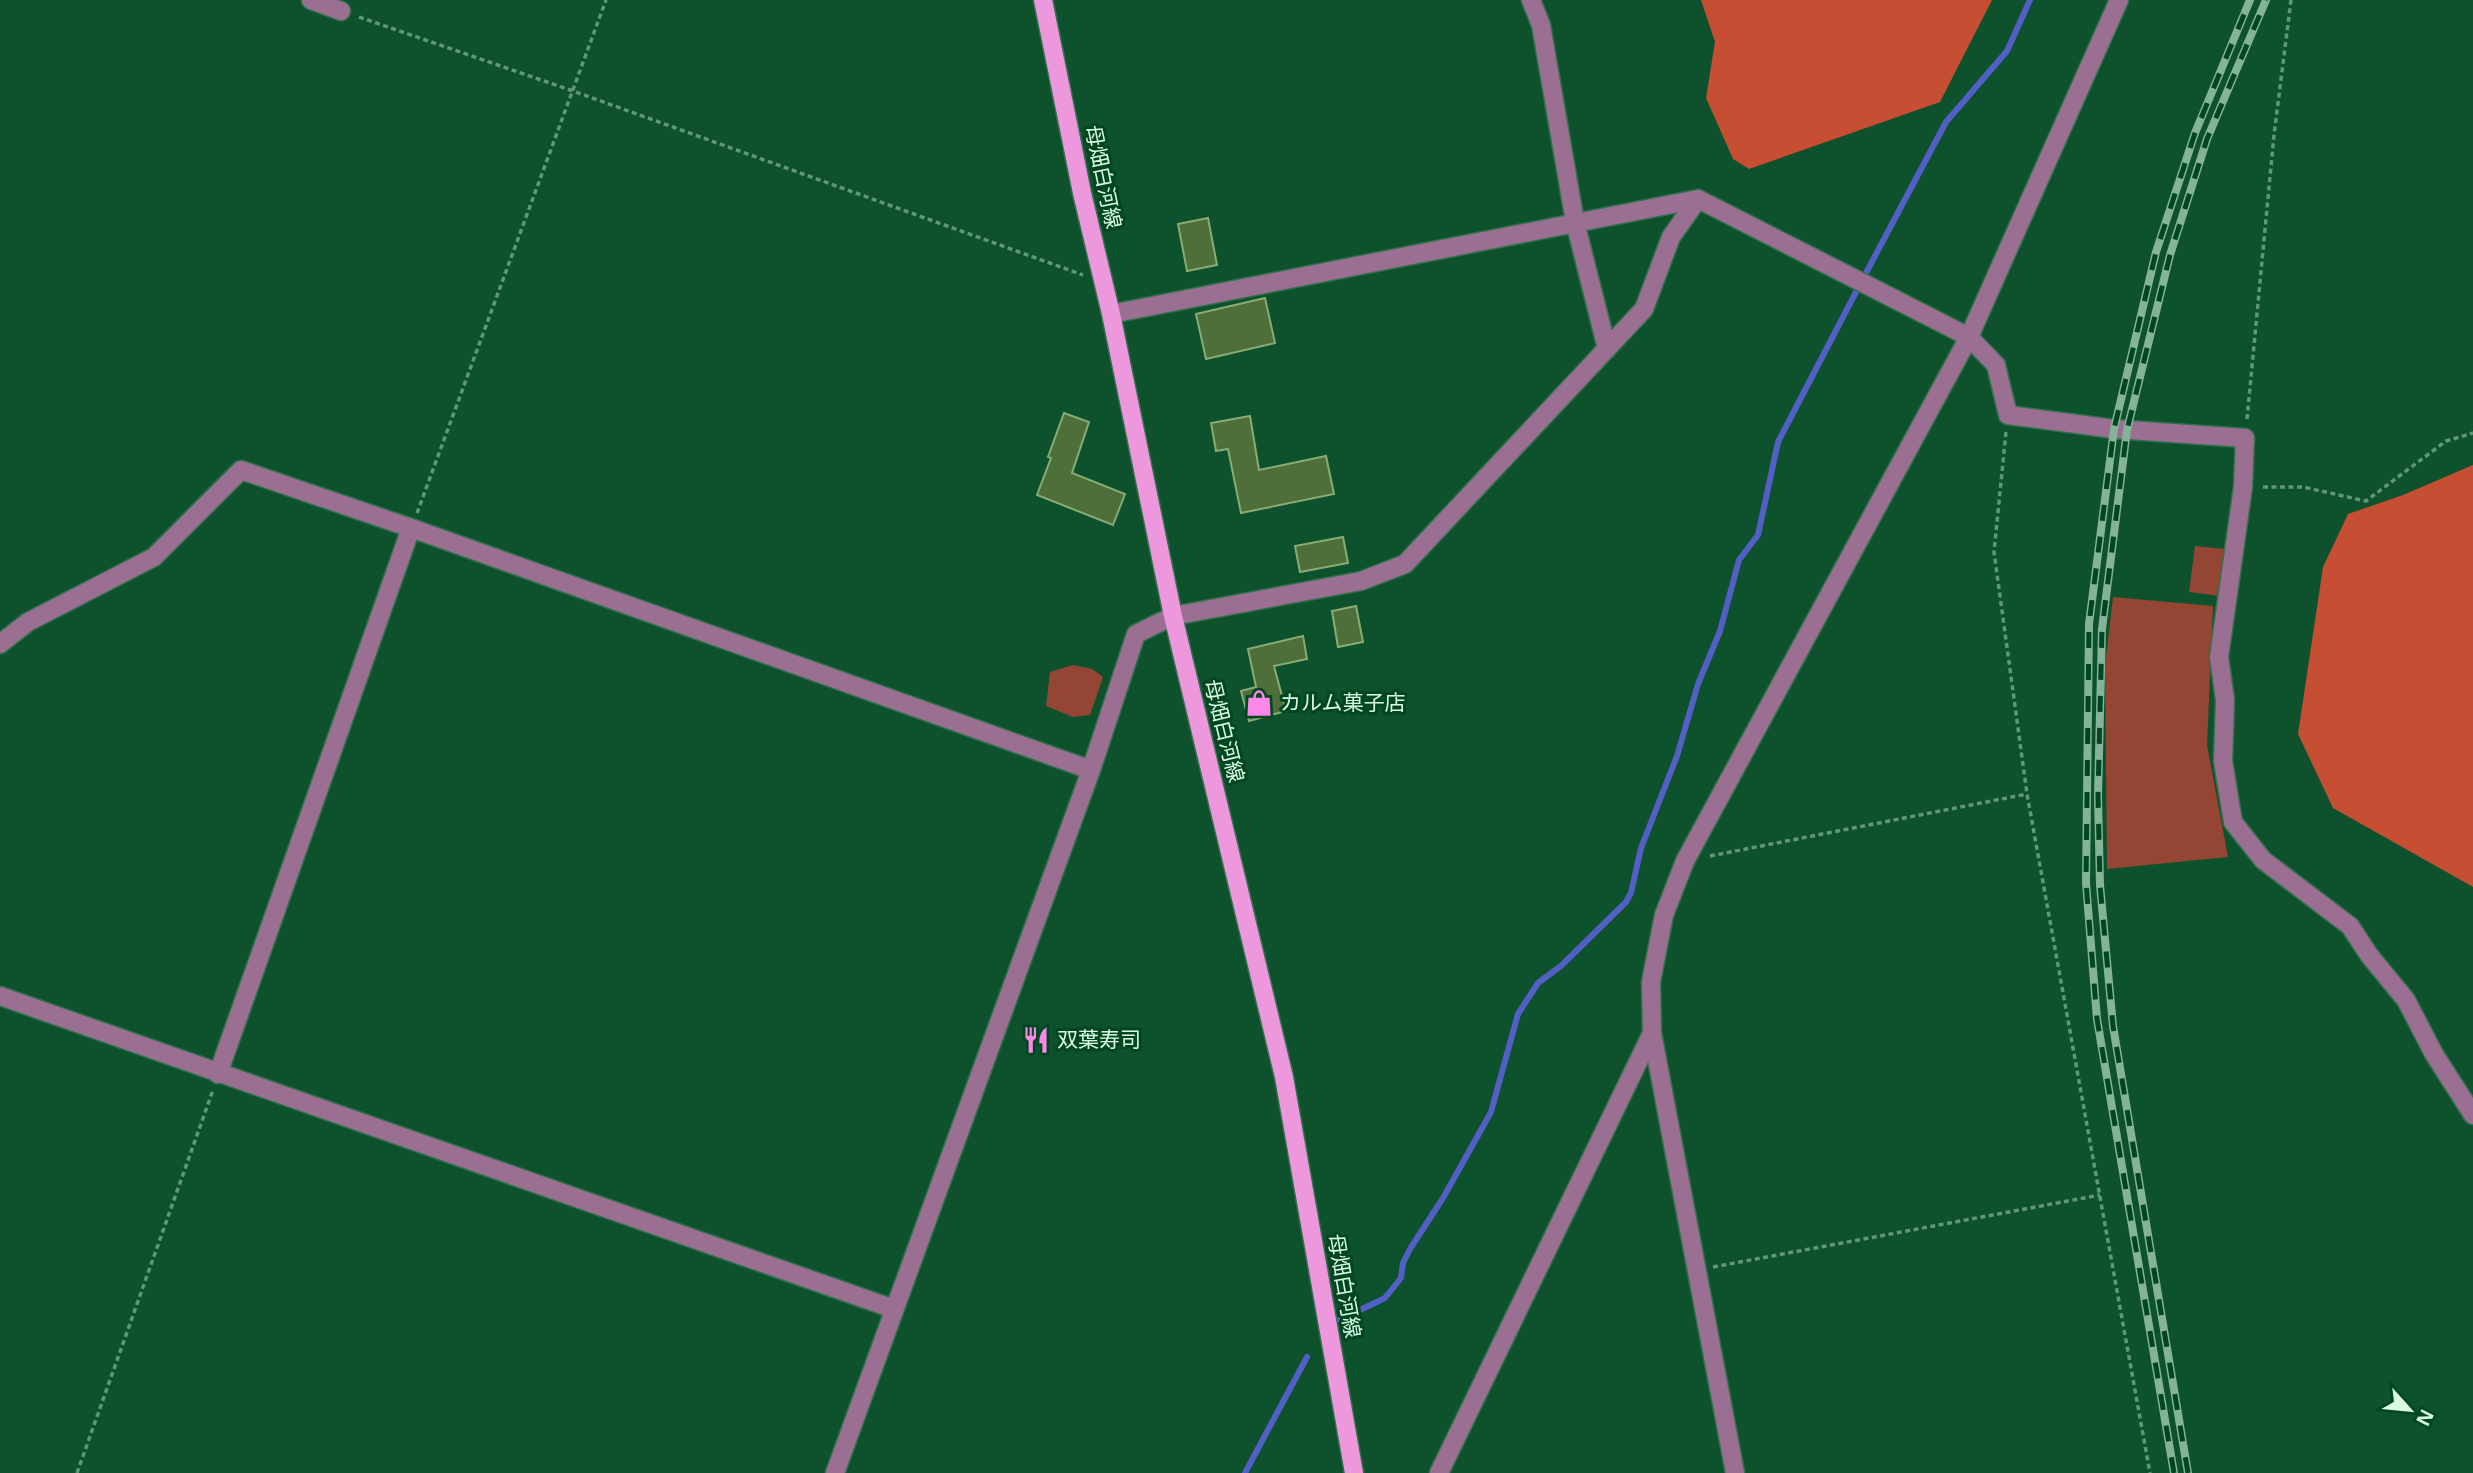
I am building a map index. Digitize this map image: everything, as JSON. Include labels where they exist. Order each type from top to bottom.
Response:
[{"type":"main road","name":"母畑白河線","points":[[1043,0],[1173,616],[1284,1077],[1354,1473]]},
{"type":"street","points":[[311,0],[341,10]]},
{"type":"street","points":[[1531,0],[1541,25],[1575,222],[1607,349]]},
{"type":"street","points":[[1735,1473],[1652,1033],[1651,982],[1664,915],[1685,861],[1969,337],[2119,0]]},
{"type":"street","points":[[835,1473],[1091,770],[1136,634],[1173,616],[1361,581],[1405,564],[1644,309],[1671,236],[1698,199]]},
{"type":"street","points":[[1111,314],[1698,199],[1969,337],[1996,365],[2008,415],[2113,429],[2245,438],[2243,487],[2219,657],[2225,700],[2223,761],[2233,822],[2263,860],[2350,926],[2369,955],[2406,1000],[2434,1054],[2473,1115]]},
{"type":"street","points":[[0,644],[28,622],[153,557],[241,470],[1091,770]]},
{"type":"street","points":[[218,1074],[411,528]]},
{"type":"street","points":[[0,996],[894,1309]]},
{"type":"street","points":[[1439,1473],[1652,1033]]},
{"type":"path","points":[[411,528],[606,0]]},
{"type":"path","points":[[2245,438],[2274,135],[2291,0]]},
{"type":"path","points":[[341,10],[573,91],[1071,272],[1102,279]]},
{"type":"path","points":[[2008,415],[1994,552],[2027,794],[2150,1473]]},
{"type":"path","points":[[2243,487],[2303,487],[2366,501],[2446,441],[2473,433]]},
{"type":"path","points":[[1685,861],[2027,794]]},
{"type":"path","points":[[77,1473],[218,1074]]},
{"type":"path","points":[[1696,1271],[2100,1195]]},
{"type":"shaded area","points":[[1701,0],[1992,0],[1940,102],[1749,169],[1733,159],[1706,98],[1715,42]]},
{"type":"shaded area","points":[[2473,465],[2473,887],[2333,808],[2298,734],[2323,567],[2348,514],[2403,495]]},
{"type":"shaded area","points":[[2195,546],[2225,549],[2219,596],[2189,592]]},
{"type":"shaded area","points":[[2113,597],[2213,606],[2207,745],[2228,857],[2107,869],[2105,666]]},
{"type":"shaded area","points":[[1073,665],[1092,669],[1103,677],[1090,715],[1073,717],[1046,706],[1050,672]]},
{"type":"building","points":[[1208,218],[1217,265],[1187,271],[1178,224]]},
{"type":"building","points":[[1265,298],[1275,343],[1206,359],[1196,314]]},
{"type":"building","points":[[1064,413],[1089,422],[1072,473],[1125,494],[1113,525],[1037,495]]},
{"type":"building","points":[[1250,416],[1259,470],[1326,456],[1334,494],[1241,513],[1228,449],[1216,451],[1211,423]]},
{"type":"building","points":[[1343,537],[1348,563],[1300,572],[1295,546]]},
{"type":"building","points":[[1356,606],[1363,642],[1338,647],[1332,611]]},
{"type":"building","points":[[1303,636],[1307,659],[1274,666],[1286,711],[1249,721],[1241,691],[1256,687],[1248,649]]},
{"type":"waterway","points":[[1866,273],[1946,122],[2007,51],[2030,0]]},
{"type":"waterway","points":[[1339,1320],[1385,1298],[1401,1278],[1403,1263],[1410,1249],[1443,1198],[1491,1112],[1518,1014],[1538,983],[1562,965],[1626,902],[1631,893],[1641,848],[1677,756],[1698,684],[1720,631],[1739,560],[1758,535],[1778,442],[1857,290]]},
{"type":"waterway","points":[[1245,1473],[1307,1357]]},
{"type":"railway","points":[[2174,1473],[2097,1019],[2086,883],[2089,624],[2114,429],[2156,252],[2195,133],[2250,0]]},
{"type":"railway","points":[[2188,1473],[2113,1026],[2100,885],[2098,796],[2102,629],[2127,430],[2170,255],[2207,139],[2266,0]]},
{"type":"place","name":"カルム菓子店","points":[[1259,703]]},
{"type":"place","name":"双葉寿司","points":[[1036,1040]]}]
